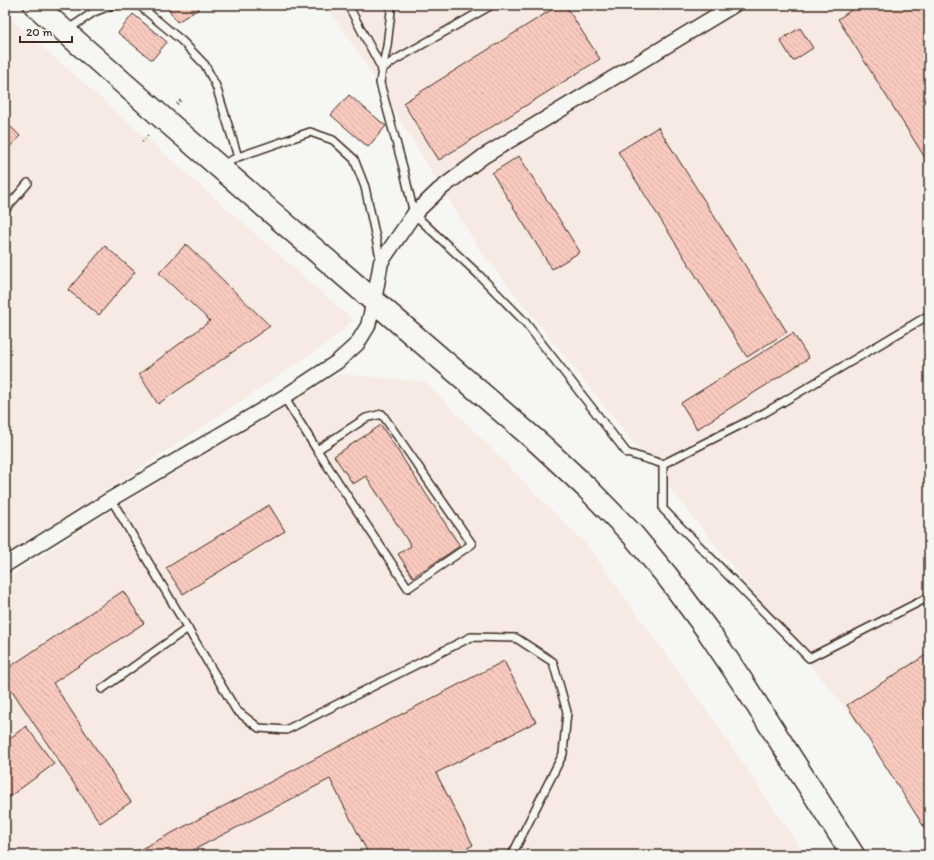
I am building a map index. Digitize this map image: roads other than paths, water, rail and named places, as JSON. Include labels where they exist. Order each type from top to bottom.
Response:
[{"type":"main road","points":[[36,5],[65,31],[228,162],[374,302],[546,450],[587,488],[627,529],[667,576],[708,631],[744,683],[853,855]]},
{"type":"street","points":[[5,565],[111,498],[284,397],[337,362],[357,344],[368,326],[381,262],[414,214],[439,190],[484,156],[734,5]]},
{"type":"lane","points":[[65,31],[94,12],[112,5]]},
{"type":"lane","points":[[131,5],[140,6],[182,40],[205,65],[216,86],[228,162],[310,132],[333,140],[354,160],[365,187],[381,262]]},
{"type":"lane","points":[[348,5],[382,69]]},
{"type":"lane","points":[[389,5],[391,11],[387,46],[380,83],[414,214],[478,274],[525,322],[627,453],[662,464],[766,412],[929,315]]},
{"type":"lane","points":[[382,69],[395,60],[492,5]]},
{"type":"lane","points":[[5,210],[28,183]]},
{"type":"lane","points":[[284,397],[317,450],[408,588],[472,544],[382,414],[366,418],[317,450]]},
{"type":"lane","points":[[662,464],[662,509],[809,658],[929,597]]},
{"type":"lane","points":[[111,498],[236,710],[259,728],[286,730],[471,637],[516,638],[553,662],[567,712],[563,754],[512,855]]},
{"type":"lane","points":[[102,689],[188,628]]}]
